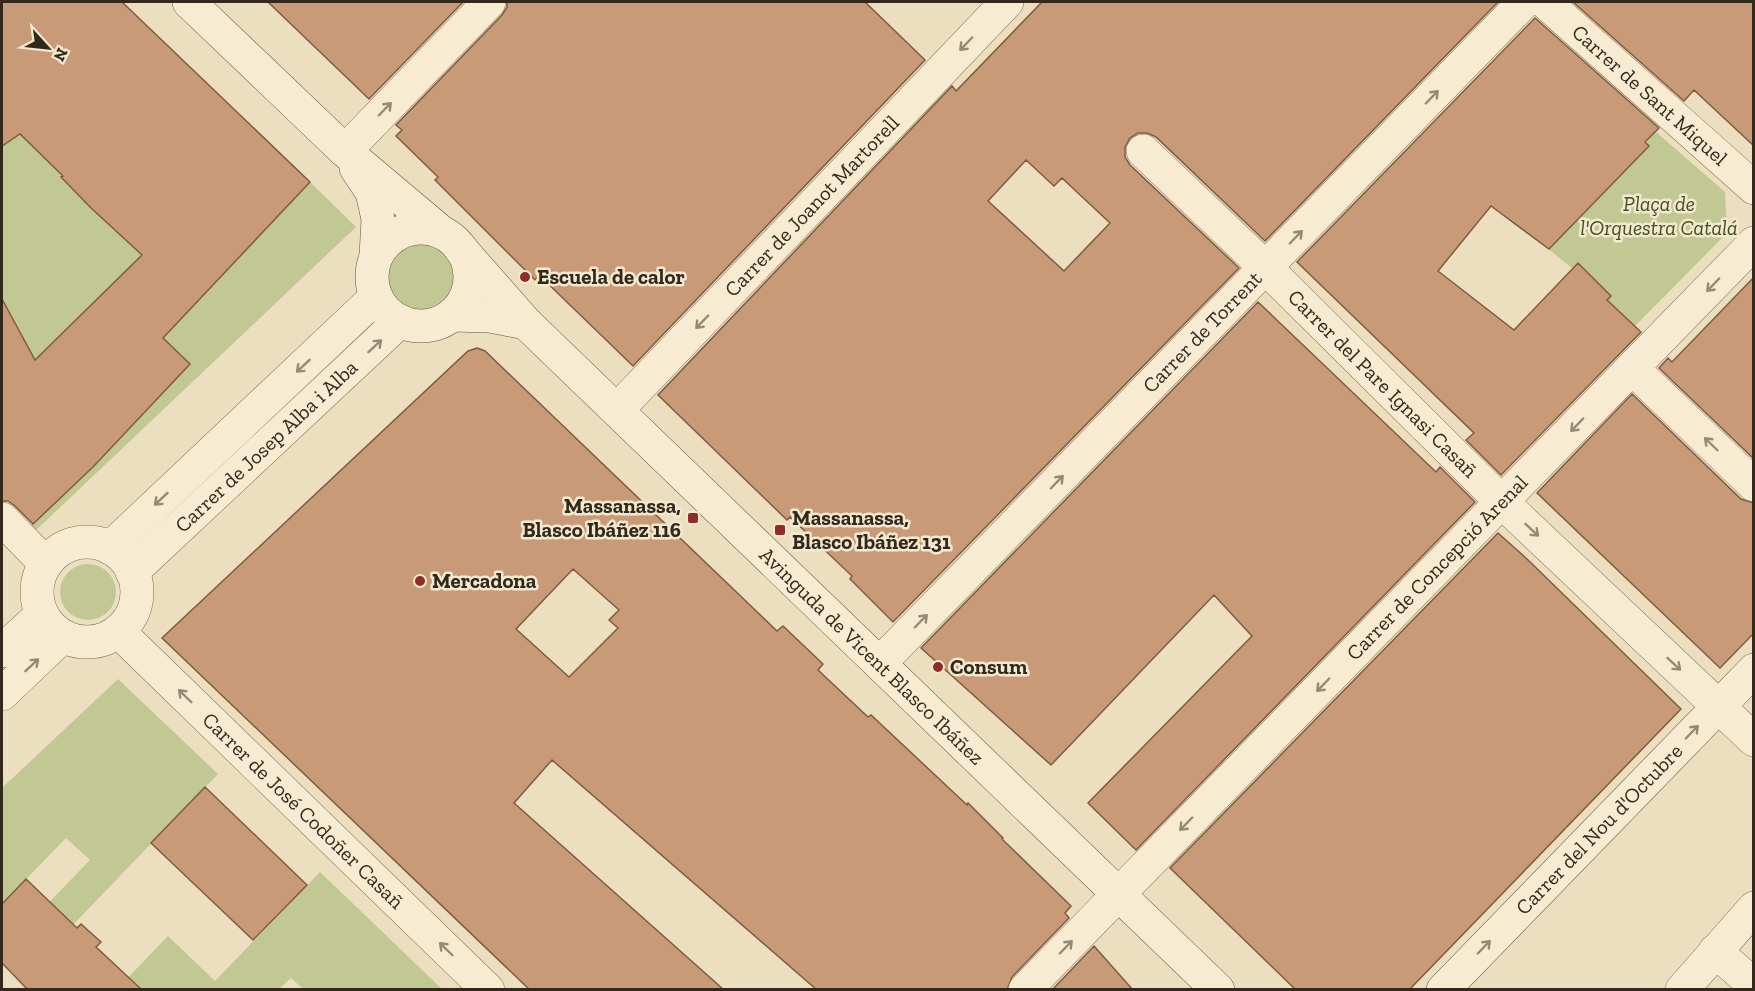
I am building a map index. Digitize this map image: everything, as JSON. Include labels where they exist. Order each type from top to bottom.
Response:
[{"type":"street","name":"Avinguda de Vicent Blasco Ibáñez","points":[[189,2],[345,151],[450,240],[526,322],[1218,990]]},
{"type":"street","points":[[345,151],[489,2]]},
{"type":"street","name":"Carrer de Torrent","points":[[880,663],[1524,2]]},
{"type":"street","name":"Carrer de Sant Miquel","points":[[1545,2],[1754,188]]},
{"type":"street","name":"Carrer de Joanot Martorell","points":[[617,410],[993,6]]},
{"type":"street","name":"Avinguda de Vicent Blasco Ibáñez","points":[[345,151],[372,192],[378,219],[376,256]]},
{"type":"street","name":"Carrer del Pare Ignasi Casañ","points":[[1143,152],[1266,268],[1502,502],[1754,740]]},
{"type":"street","points":[[426,228],[450,240],[467,261],[470,276],[468,290],[452,315],[440,322],[413,325],[400,321],[382,307],[372,284],[372,270],[376,256],[384,243],[396,234],[410,229],[426,228]]},
{"type":"street","name":"Carrer de Concepció Arenal","points":[[1025,990],[1754,243]]},
{"type":"street","name":"Carrer de Josep Alba i Alba","points":[[110,548],[376,297]]},
{"type":"street","points":[[452,315],[490,316],[526,322]]},
{"type":"street","name":"Carrer de Josep Alba i Alba","points":[[132,572],[400,321]]},
{"type":"street","points":[[1632,368],[1754,484]]},
{"type":"street","points":[[2,519],[46,564]]},
{"type":"street","points":[[83,542],[97,543],[110,548],[123,558],[132,572],[137,588],[135,604],[129,619],[118,631],[91,642],[76,641],[52,625],[37,601],[40,573],[57,552],[69,545],[83,542]]},
{"type":"street","points":[[2,651],[52,625]]},
{"type":"street","points":[[2,694],[52,625]]},
{"type":"street","name":"Carrer de José Codoñer Casañ","points":[[118,631],[488,990]]},
{"type":"street","name":"Carrer del Nou d'Octubre","points":[[1443,990],[1754,670]]},
{"type":"street","points":[[1682,990],[1754,908]]},
{"type":"street","points":[[1715,951],[1754,985]]},
{"type":"green space","points":[[21,123],[63,176],[62,178],[142,255],[35,360],[2,298],[2,146],[11,140]]},
{"type":"green space","name":"Plaça de l'Orquestra Catalá","points":[[1656,132],[1725,192],[1727,233],[1634,327],[1573,269],[1546,247]]},
{"type":"green space","points":[[310,182],[356,227],[33,533],[28,528],[93,467],[189,364],[163,338]]},
{"type":"green space","points":[[421,244],[433,247],[444,254],[451,265],[454,277],[451,289],[444,300],[433,307],[421,310],[409,307],[398,300],[391,289],[388,277],[391,265],[398,254],[409,247]]},
{"type":"green space","points":[[82,564],[94,564],[104,568],[112,576],[116,592],[112,608],[104,616],[94,620],[82,620],[72,616],[64,608],[60,598],[60,586],[64,576],[72,568]]},
{"type":"green space","points":[[118,679],[218,774],[20,980],[2,962],[2,951],[90,860],[66,838],[2,904],[2,788]]},
{"type":"green space","points":[[320,872],[442,989],[303,989],[291,978],[279,989],[116,990],[168,936],[215,981]]},
{"type":"building","points":[[2,2],[122,2],[310,182],[163,338],[190,364],[93,467],[33,524],[15,506],[8,501],[2,501],[2,299],[35,360],[142,255],[90,207],[61,177],[63,176],[20,134],[2,146]]},
{"type":"building","points":[[268,2],[463,2],[369,99]]},
{"type":"building","points":[[507,2],[865,2],[925,60],[633,366],[539,275],[535,280],[435,180],[438,177],[396,136],[402,130],[396,125],[502,15]]},
{"type":"building","points":[[1042,2],[1498,2],[1265,241],[1156,137],[1147,133],[1138,133],[1130,138],[1125,147],[1125,157],[1130,165],[1239,268],[893,622],[850,579],[852,576],[790,517],[787,520],[658,395],[952,86],[956,91]],"holes":[[[1026,160],[1054,186],[1062,178],[1110,223],[1064,271],[988,201]]]},
{"type":"building","points":[[1573,2],[1754,2],[1754,146],[1694,90],[1684,101]]},
{"type":"building","points":[[1535,18],[1659,128],[1645,142],[1649,146],[1549,249],[1491,206],[1438,271],[1514,330],[1578,263],[1611,296],[1607,300],[1641,332],[1501,475],[1466,440],[1474,433],[1297,262]]},
{"type":"building","points":[[1754,277],[1754,459],[1659,368],[1668,358],[1672,362]]},
{"type":"building","points":[[1258,302],[1436,472],[1440,467],[1475,502],[1136,850],[1088,803],[1252,636],[1214,595],[1051,765],[921,648]]},
{"type":"building","points":[[477,348],[485,351],[777,631],[783,626],[823,664],[818,670],[868,717],[871,715],[967,805],[968,803],[1071,906],[1065,913],[1069,918],[1012,977],[1007,990],[817,990],[552,760],[514,803],[724,990],[530,990],[162,638],[468,351]],"holes":[[[573,569],[619,610],[609,620],[618,628],[569,677],[516,629]]]},
{"type":"building","points":[[1632,394],[1741,499],[1754,503],[1754,633],[1720,668],[1537,493]]},
{"type":"building","points":[[1498,533],[1681,709],[1409,990],[1296,990],[1170,868]]},
{"type":"building","points":[[205,787],[307,885],[253,940],[151,843]]},
{"type":"building","points":[[26,879],[77,928],[81,924],[101,942],[96,947],[142,990],[28,990],[2,963],[2,904]]},
{"type":"building","points":[[1094,946],[1133,990],[1052,990]]},
{"type":"place","name":"Escuela de calor","points":[[525,277]]},
{"type":"place","name":"Massanassa, Blasco Ibáñez 116","points":[[693,518]]},
{"type":"place","name":"Massanassa, Blasco Ibáñez 131","points":[[780,530]]},
{"type":"place","name":"Mercadona","points":[[420,581]]},
{"type":"place","name":"Consum","points":[[938,667]]}]
